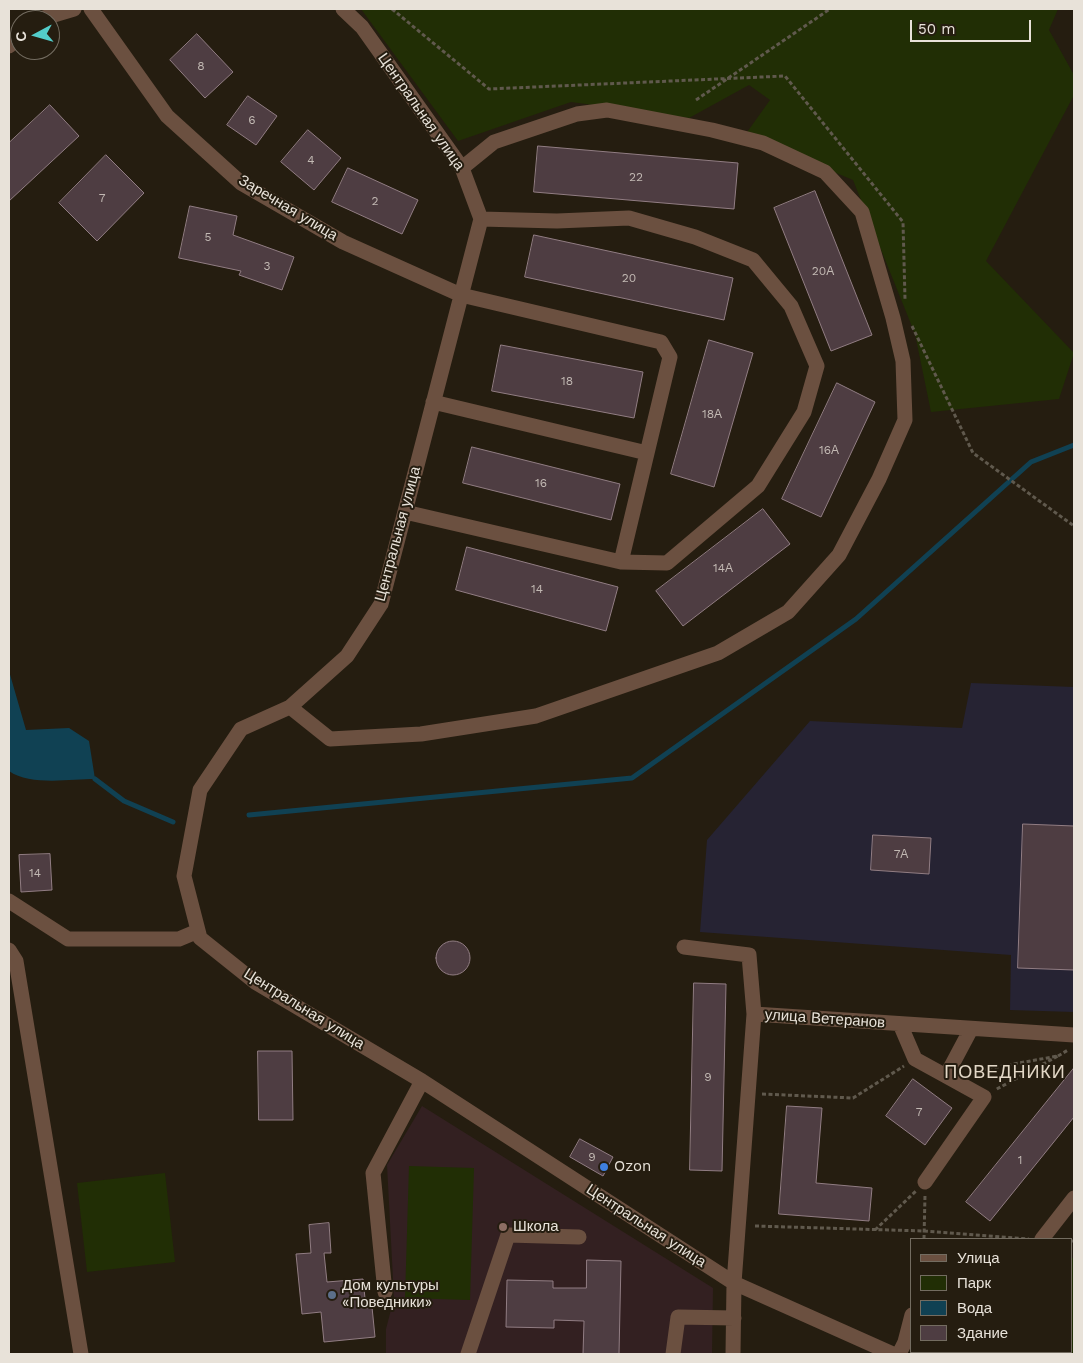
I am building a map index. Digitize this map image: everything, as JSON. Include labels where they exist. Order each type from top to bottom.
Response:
[{"type":"street","points":[[60,13],[74,9]]},
{"type":"street","name":"Заречная улица","points":[[91,9],[167,116],[241,183],[343,242],[461,295],[661,342],[670,358],[621,562]]},
{"type":"street","name":"Центральная улица","points":[[343,9],[362,27],[462,168],[481,219],[381,604],[347,656],[290,707],[242,729],[200,790],[184,876],[200,938],[255,982],[422,1081],[734,1284],[893,1354]]},
{"type":"street","points":[[290,707],[330,739],[421,734],[536,716],[718,653],[788,612],[839,555],[879,479],[905,420],[903,361],[862,212],[825,172],[763,143],[712,130],[607,110],[577,114],[494,142],[462,168]]},
{"type":"street","points":[[405,512],[621,562],[667,563],[758,486],[804,412],[817,366],[790,306],[753,260],[695,237],[628,218],[557,221],[481,219]]},
{"type":"street","points":[[433,402],[647,452]]},
{"type":"street","points":[[9,901],[68,939],[178,939],[198,930]]},
{"type":"street","points":[[684,947],[749,955],[754,1014]]},
{"type":"street","points":[[9,950],[16,961],[81,1354]]},
{"type":"street","name":"улица Ветеранов","points":[[733,1354],[734,1284],[754,1014],[1074,1035]]},
{"type":"street","points":[[900,1024],[915,1059],[984,1096],[925,1182]]},
{"type":"street","points":[[946,1076],[971,1029]]},
{"type":"street","points":[[384,1292],[373,1173],[422,1081]]},
{"type":"street","points":[[1037,1238],[1074,1198]]},
{"type":"street","points":[[468,1354],[508,1236],[580,1237]]},
{"type":"street","points":[[673,1354],[678,1317],[734,1318]]},
{"type":"street","points":[[899,1354],[905,1342],[910,1323]]},
{"type":"path","points":[[392,9],[489,89],[785,76],[903,222],[905,301]]},
{"type":"path","points":[[696,100],[724,79],[830,9]]},
{"type":"path","points":[[909,320],[974,453],[1074,526]]},
{"type":"path","points":[[946,1076],[1058,1056],[984,1096]]},
{"type":"path","points":[[749,1094],[853,1098],[915,1059]]},
{"type":"path","points":[[875,1230],[925,1182]]},
{"type":"path","points":[[924,1238],[925,1182]]},
{"type":"path","points":[[755,1226],[924,1231],[1022,1238]]},
{"type":"shaded area","points":[[971,683],[1074,687],[1074,1012],[1010,1010],[1011,955],[700,932],[707,840],[810,721],[962,728]]},
{"type":"shaded area","name":"Школа","points":[[422,1106],[713,1288],[712,1354],[386,1354],[386,1329],[394,1298],[387,1165]]},
{"type":"green space","points":[[361,9],[1058,9],[1049,30],[1074,75],[1074,95],[986,261],[1074,353],[1059,399],[931,412],[915,334],[853,180],[745,135],[770,100],[749,85],[689,118],[571,102],[458,141]]},
{"type":"green space","points":[[409,1166],[474,1168],[470,1300],[405,1298]]},
{"type":"green space","points":[[165,1173],[175,1262],[87,1272],[77,1183]]},
{"type":"green space","points":[[1074,1258],[1074,1354],[989,1354],[1073,1353]]},
{"type":"water","points":[[9,671],[26,730],[69,728],[89,741],[95,779],[28,779],[9,771]]},
{"type":"building","points":[[197,34],[233,72],[205,98],[170,60]]},
{"type":"building","points":[[248,96],[277,116],[256,145],[227,125]]},
{"type":"building","points":[[50,105],[79,136],[9,201],[9,143]]},
{"type":"building","points":[[308,130],[341,158],[314,190],[281,162]]},
{"type":"building","points":[[538,146],[738,163],[734,209],[534,192]]},
{"type":"building","points":[[106,155],[144,193],[97,241],[59,203]]},
{"type":"building","points":[[348,168],[418,200],[402,234],[332,202]]},
{"type":"building","points":[[815,191],[872,335],[831,351],[774,208]]},
{"type":"building","points":[[190,206],[237,216],[233,235],[294,257],[282,290],[239,275],[241,271],[179,258]]},
{"type":"building","points":[[534,235],[733,278],[724,320],[525,277]]},
{"type":"building","points":[[709,340],[753,353],[714,487],[671,474]]},
{"type":"building","points":[[501,345],[643,372],[634,418],[492,391]]},
{"type":"building","points":[[837,383],[875,402],[821,517],[782,499]]},
{"type":"building","points":[[472,447],[620,484],[611,520],[463,483]]},
{"type":"building","points":[[763,509],[790,544],[683,626],[656,591]]},
{"type":"building","points":[[467,547],[618,587],[606,631],[456,590]]},
{"type":"building","points":[[1023,824],[1074,826],[1074,970],[1018,968]]},
{"type":"building","points":[[873,835],[931,838],[929,874],[871,870]]},
{"type":"building","points":[[50,854],[52,890],[21,892],[19,855]]},
{"type":"building","points":[[453,941],[465,946],[470,958],[465,970],[453,975],[441,970],[436,958],[441,946]]},
{"type":"building","points":[[694,983],[726,984],[722,1171],[690,1170]]},
{"type":"building","points":[[258,1051],[292,1051],[293,1120],[259,1120]]},
{"type":"building","points":[[1074,1068],[1074,1117],[990,1221],[966,1202]]},
{"type":"building","points":[[913,1079],[952,1108],[925,1145],[886,1116]]},
{"type":"building","points":[[787,1106],[822,1108],[816,1183],[872,1188],[869,1221],[779,1214]]},
{"type":"building","points":[[580,1139],[613,1157],[603,1176],[570,1157]]},
{"type":"building","name":"Дом культуры «Поведники»","points":[[329,1223],[331,1253],[324,1253],[327,1282],[363,1279],[366,1308],[372,1307],[375,1337],[324,1342],[321,1312],[302,1314],[296,1254],[311,1253],[309,1225]]},
{"type":"building","points":[[587,1260],[621,1261],[619,1354],[583,1354],[584,1321],[554,1320],[554,1328],[506,1327],[507,1280],[553,1281],[553,1288],[586,1288]]},
{"type":"waterway","points":[[249,815],[632,778],[856,619],[1031,462],[1074,445]]},
{"type":"waterway","points":[[95,779],[124,801],[173,822]]},
{"type":"place","name":"Ozon","points":[[604,1167]]},
{"type":"place","name":"Школа","points":[[503,1227]]},
{"type":"place","name":"Дом культуры «Поведники»","points":[[332,1295]]},
{"type":"district","name":"ПОВЕДНИКИ","points":[[1005,1073]]}]
